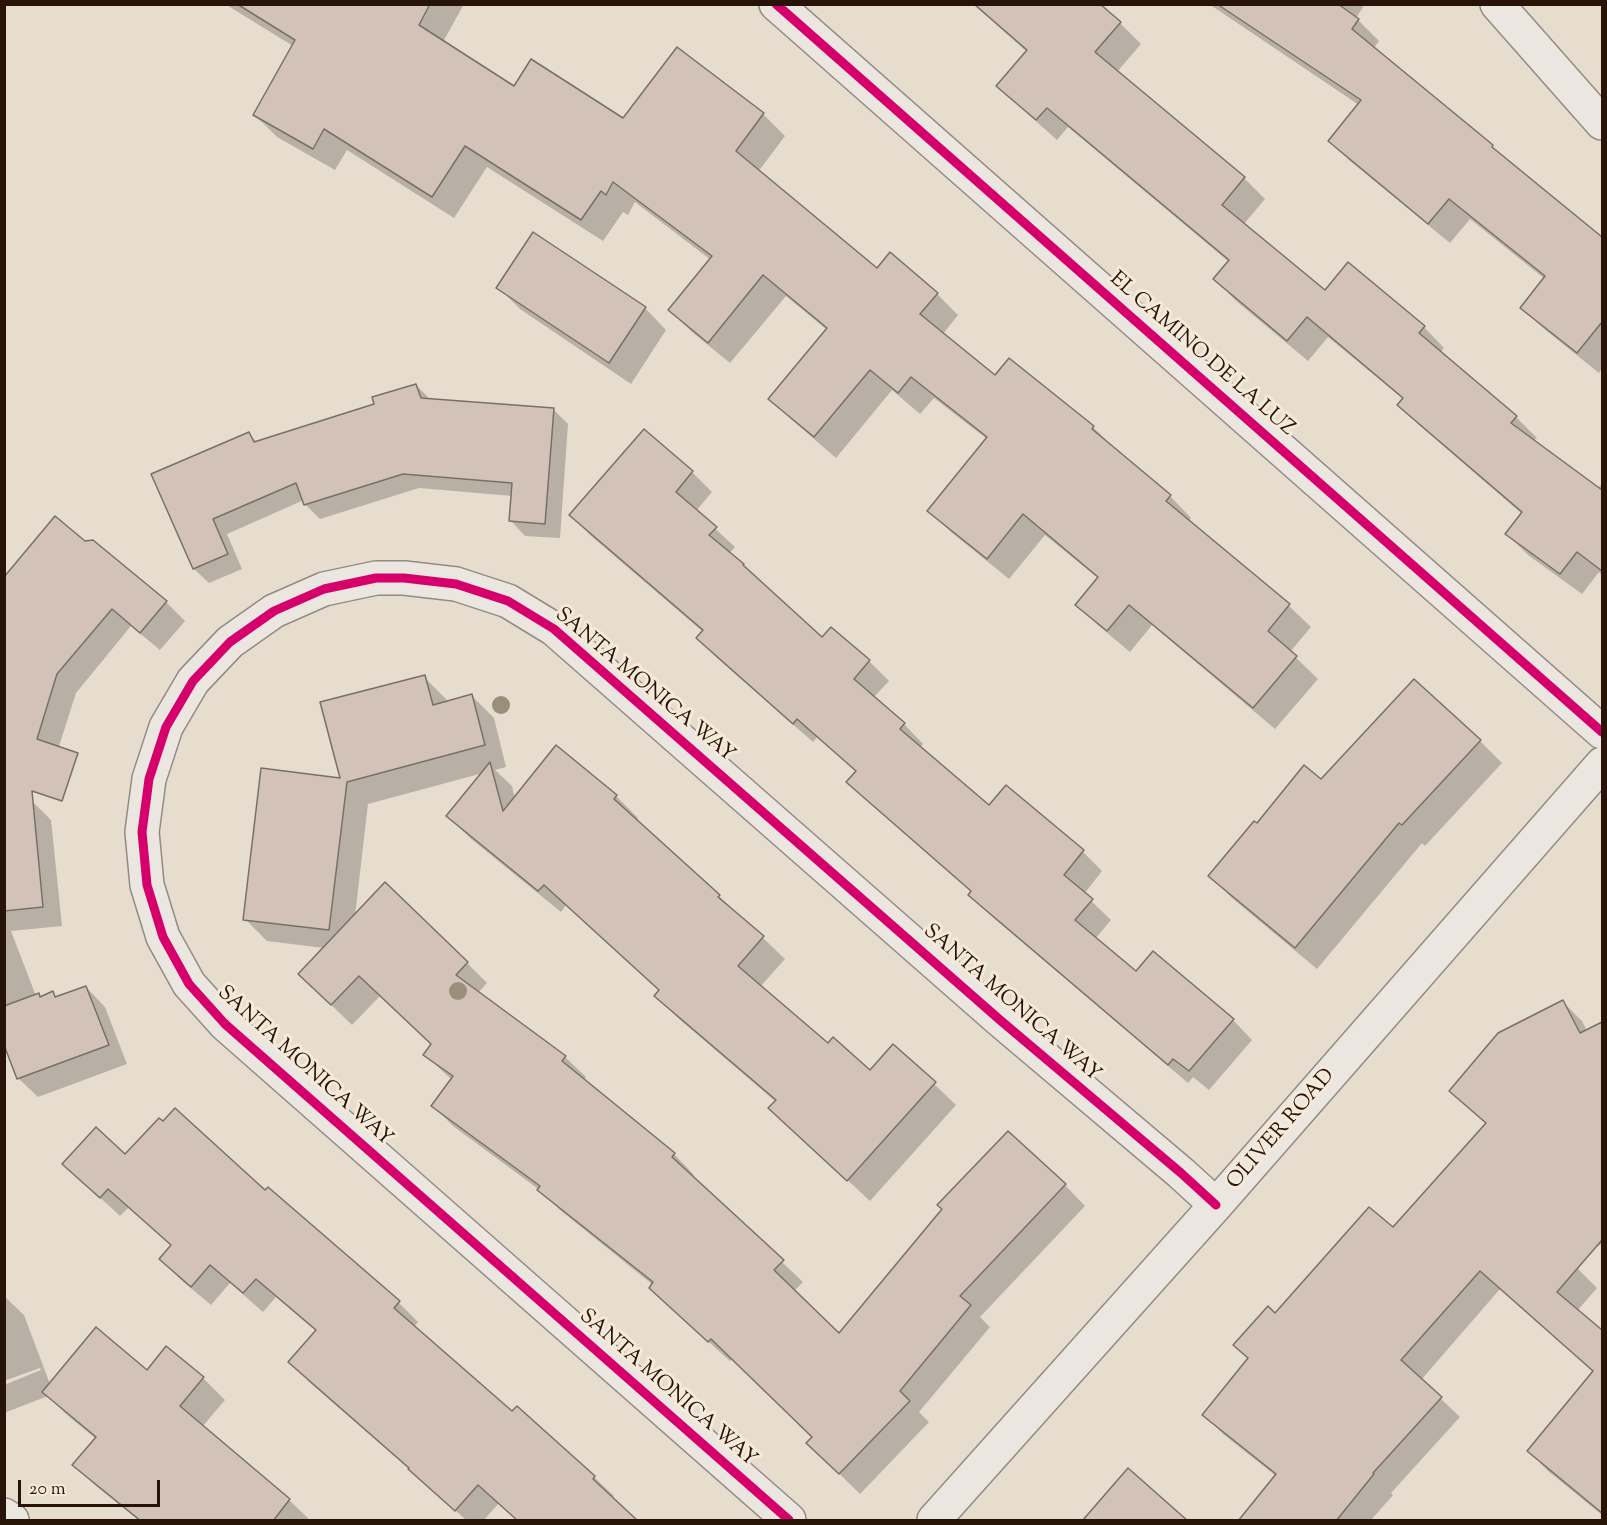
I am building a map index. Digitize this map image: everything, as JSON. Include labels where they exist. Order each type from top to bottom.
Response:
[{"type":"street","name":"EL CAMINO DE LA LUZ","points":[[776,4],[1602,732]]},
{"type":"street","points":[[1497,4],[1602,123]]},
{"type":"street","name":"SANTA MONICA WAY","points":[[789,1521],[225,1024],[189,984],[164,937],[147,885],[142,832],[149,779],[166,727],[193,681],[230,642],[274,611],[324,589],[376,578],[404,578],[456,584],[508,601],[554,629],[1000,1020],[1216,1205]]},
{"type":"street","name":"OLIVER ROAD","points":[[934,1521],[1216,1205],[1602,764]]},
{"type":"street","points":[[4,1515],[12,1521]]},
{"type":"building","points":[[237,4],[430,4],[419,25],[514,86],[531,59],[623,118],[677,47],[764,113],[736,151],[877,268],[890,252],[938,293],[920,314],[995,375],[1009,358],[1094,426],[1092,429],[1171,495],[1166,501],[1290,604],[1268,631],[1297,656],[1253,708],[1129,605],[1107,631],[1075,605],[1098,577],[1023,514],[987,559],[927,511],[987,437],[911,377],[898,393],[870,370],[814,437],[768,399],[827,328],[763,275],[708,343],[668,310],[712,256],[613,182],[606,195],[601,191],[581,220],[465,146],[432,197],[324,129],[313,149],[253,115],[295,40]]},
{"type":"building","points":[[974,4],[1100,4],[1121,22],[1095,52],[1245,177],[1222,205],[1325,290],[1348,262],[1425,326],[1419,333],[1517,416],[1511,423],[1602,490],[1602,571],[1577,552],[1560,574],[1505,534],[1522,512],[1397,405],[1403,398],[1307,317],[1287,341],[1213,279],[1229,260],[1047,108],[1036,120],[996,86],[1027,50]]},
{"type":"building","points":[[1217,4],[1338,4],[1359,19],[1352,29],[1602,237],[1602,322],[1577,353],[1520,308],[1545,276],[1449,199],[1428,224],[1328,141],[1361,100]]},
{"type":"building","points":[[533,232],[646,307],[609,363],[496,288]]},
{"type":"building","points":[[416,384],[421,398],[554,408],[545,524],[509,521],[512,483],[403,474],[304,505],[296,483],[213,519],[228,554],[193,569],[151,474],[249,432],[254,442],[374,404],[372,397]]},
{"type":"building","points":[[644,429],[693,471],[676,492],[717,527],[709,535],[744,564],[822,637],[831,627],[870,660],[854,679],[905,723],[900,729],[989,805],[1006,785],[1084,850],[1064,875],[1093,899],[1075,920],[1136,971],[1153,951],[1234,1019],[1189,1071],[1173,1059],[1168,1065],[968,895],[971,891],[846,782],[856,771],[797,719],[793,724],[696,638],[703,630],[569,515]]},
{"type":"building","points":[[55,516],[85,541],[93,540],[167,601],[140,633],[112,609],[57,674],[37,739],[78,753],[62,801],[32,791],[43,907],[4,911],[4,577]]},
{"type":"building","points":[[425,675],[433,705],[472,694],[485,745],[347,782],[329,930],[243,920],[261,768],[340,778],[320,702]]},
{"type":"building","points":[[1414,679],[1481,740],[1402,825],[1399,823],[1295,948],[1208,876],[1254,821],[1257,823],[1304,765],[1321,779]]},
{"type":"building","points":[[556,745],[617,795],[614,799],[720,895],[718,897],[764,936],[738,966],[828,1043],[833,1037],[870,1070],[893,1044],[936,1082],[847,1181],[768,1108],[776,1100],[654,996],[659,990],[544,885],[538,891],[446,816],[490,762],[503,811]]},
{"type":"building","points":[[385,882],[468,962],[456,975],[566,1056],[562,1061],[675,1153],[672,1157],[784,1260],[774,1270],[839,1333],[942,1209],[937,1205],[1008,1131],[1066,1184],[960,1296],[971,1305],[900,1391],[910,1401],[839,1474],[806,1443],[812,1437],[711,1339],[708,1342],[649,1288],[653,1282],[537,1190],[540,1186],[431,1106],[453,1076],[423,1055],[431,1044],[359,976],[331,1005],[298,974]]},
{"type":"building","points":[[86,986],[109,1045],[17,1079],[4,1045],[4,1006],[39,993],[40,997],[53,991],[55,997]]},
{"type":"building","points":[[1563,1000],[1580,1033],[1602,1022],[1602,1240],[1557,1292],[1602,1330],[1602,1513],[1527,1451],[1593,1371],[1480,1271],[1401,1360],[1442,1397],[1373,1473],[1336,1521],[1238,1521],[1276,1474],[1202,1415],[1248,1358],[1233,1345],[1268,1306],[1275,1313],[1369,1207],[1393,1227],[1486,1123],[1449,1091],[1498,1033]]},
{"type":"building","points":[[175,1108],[265,1190],[268,1187],[400,1301],[394,1308],[512,1411],[517,1406],[595,1476],[593,1479],[638,1521],[518,1521],[478,1485],[455,1511],[288,1362],[316,1330],[256,1279],[243,1293],[210,1265],[191,1287],[159,1259],[171,1245],[108,1189],[100,1198],[62,1164],[96,1127],[125,1154],[159,1118],[163,1121]]},
{"type":"building","points":[[96,1327],[147,1370],[166,1346],[204,1377],[180,1406],[290,1499],[273,1521],[141,1521],[72,1465],[96,1437],[42,1392]]},
{"type":"building","points":[[1128,1468],[1188,1521],[1082,1521]]},
{"type":"cycle path","points":[[776,4],[1602,732]]},
{"type":"cycle path","points":[[789,1520],[225,1024],[189,984],[163,937],[147,885],[142,832],[149,779],[166,727],[193,681],[230,642],[274,611],[324,589],[376,578],[404,578],[456,584],[508,601],[554,629],[1000,1020],[1216,1205]]}]
